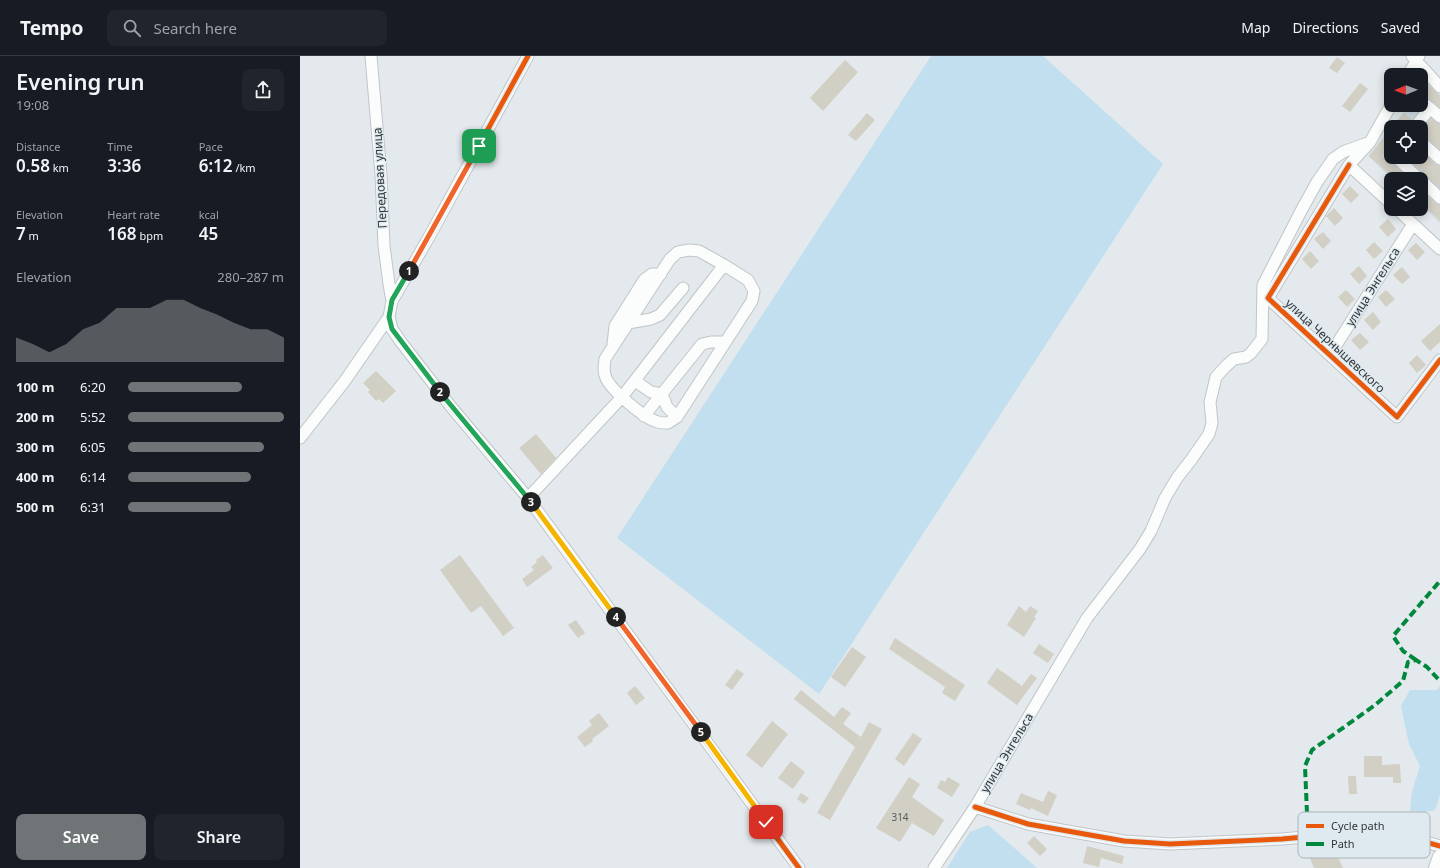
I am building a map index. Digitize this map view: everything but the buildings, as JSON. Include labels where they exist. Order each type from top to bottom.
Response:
[{"type":"main road","points":[[1436,868],[1440,857]]},
{"type":"street","name":"Передовая улица","points":[[371,56],[381,175],[384,246],[392,300]]},
{"type":"street","points":[[528,56],[429,237],[392,300],[389,317],[392,329],[452,408],[528,498],[800,868]]},
{"type":"street","points":[[1411,68],[1416,58],[1440,87]]},
{"type":"street","points":[[1421,120],[1430,108],[1440,117]]},
{"type":"street","points":[[1370,142],[1387,112]]},
{"type":"street","name":"улица Чернышевского","points":[[1370,142],[1349,165],[1268,298],[1397,417],[1440,360]]},
{"type":"street","name":"улица Энгельса","points":[[934,868],[975,807],[1087,618],[1140,549],[1151,531],[1165,498],[1177,478],[1209,434],[1212,423],[1210,402],[1216,377],[1234,360],[1246,357],[1251,353],[1262,339],[1263,285],[1317,182],[1333,159],[1343,152],[1370,142]]},
{"type":"street","points":[[1428,148],[1440,159]]},
{"type":"street","points":[[1403,164],[1412,172]]},
{"type":"street","points":[[1349,165],[1384,198]]},
{"type":"street","points":[[1428,187],[1440,198]]},
{"type":"street","points":[[1404,216],[1440,249]]},
{"type":"street","name":"улица Энгельса","points":[[1333,350],[1413,224]]},
{"type":"street","points":[[688,250],[699,251],[724,265],[748,280],[754,291],[752,301],[677,417],[668,423],[657,422],[644,416],[622,397],[606,378],[604,369],[605,360],[670,259],[678,252],[688,250]]},
{"type":"street","points":[[528,498],[622,397],[724,265]]},
{"type":"street","points":[[613,347],[615,326],[644,280],[652,274],[661,274]]},
{"type":"street","points":[[628,323],[652,319],[660,315],[683,288]]},
{"type":"street","points":[[300,438],[344,382],[389,317]]},
{"type":"street","points":[[644,416],[702,344],[711,342],[725,342]]},
{"type":"street","points":[[635,381],[651,392],[662,394]]},
{"type":"street","points":[[662,394],[667,407],[677,417]]},
{"type":"street","points":[[975,807],[1028,824],[1124,841],[1170,844],[1298,838]]},
{"type":"street","points":[[1430,843],[1440,846]]},
{"type":"shaded area","points":[[931,56],[1043,56],[1163,164],[819,694],[617,538]]},
{"type":"shaded area","points":[[1428,83],[1440,94],[1440,223],[1428,212],[1428,172],[1385,172],[1368,156],[1384,136],[1384,164],[1428,164],[1428,120],[1397,120],[1403,112],[1428,112]]},
{"type":"shaded area","points":[[1440,686],[1440,795],[1435,810],[1425,812],[1410,811],[1412,792],[1420,766],[1409,744],[1401,706],[1410,690],[1437,690]]},
{"type":"shaded area","points":[[988,825],[1037,868],[947,868],[970,832]]},
{"type":"marked path","points":[[1416,660],[1403,651],[1393,636],[1440,581]]},
{"type":"marked path","points":[[1307,812],[1305,766],[1312,750],[1375,705],[1403,681],[1408,662],[1416,660],[1427,667],[1440,681]]},
{"type":"cycle path","points":[[528,56],[429,237],[392,301],[389,317],[392,329],[452,408],[528,498],[799,868]]},
{"type":"cycle path","points":[[1349,165],[1268,298],[1397,417],[1440,360]]},
{"type":"cycle path","points":[[975,807],[1028,824],[1124,841],[1170,844],[1298,838]]},
{"type":"cycle path","points":[[1430,843],[1440,846]]},
{"type":"route","points":[[479,146],[429,237],[392,300],[389,317],[392,329],[452,408],[528,498],[766,822]]}]
